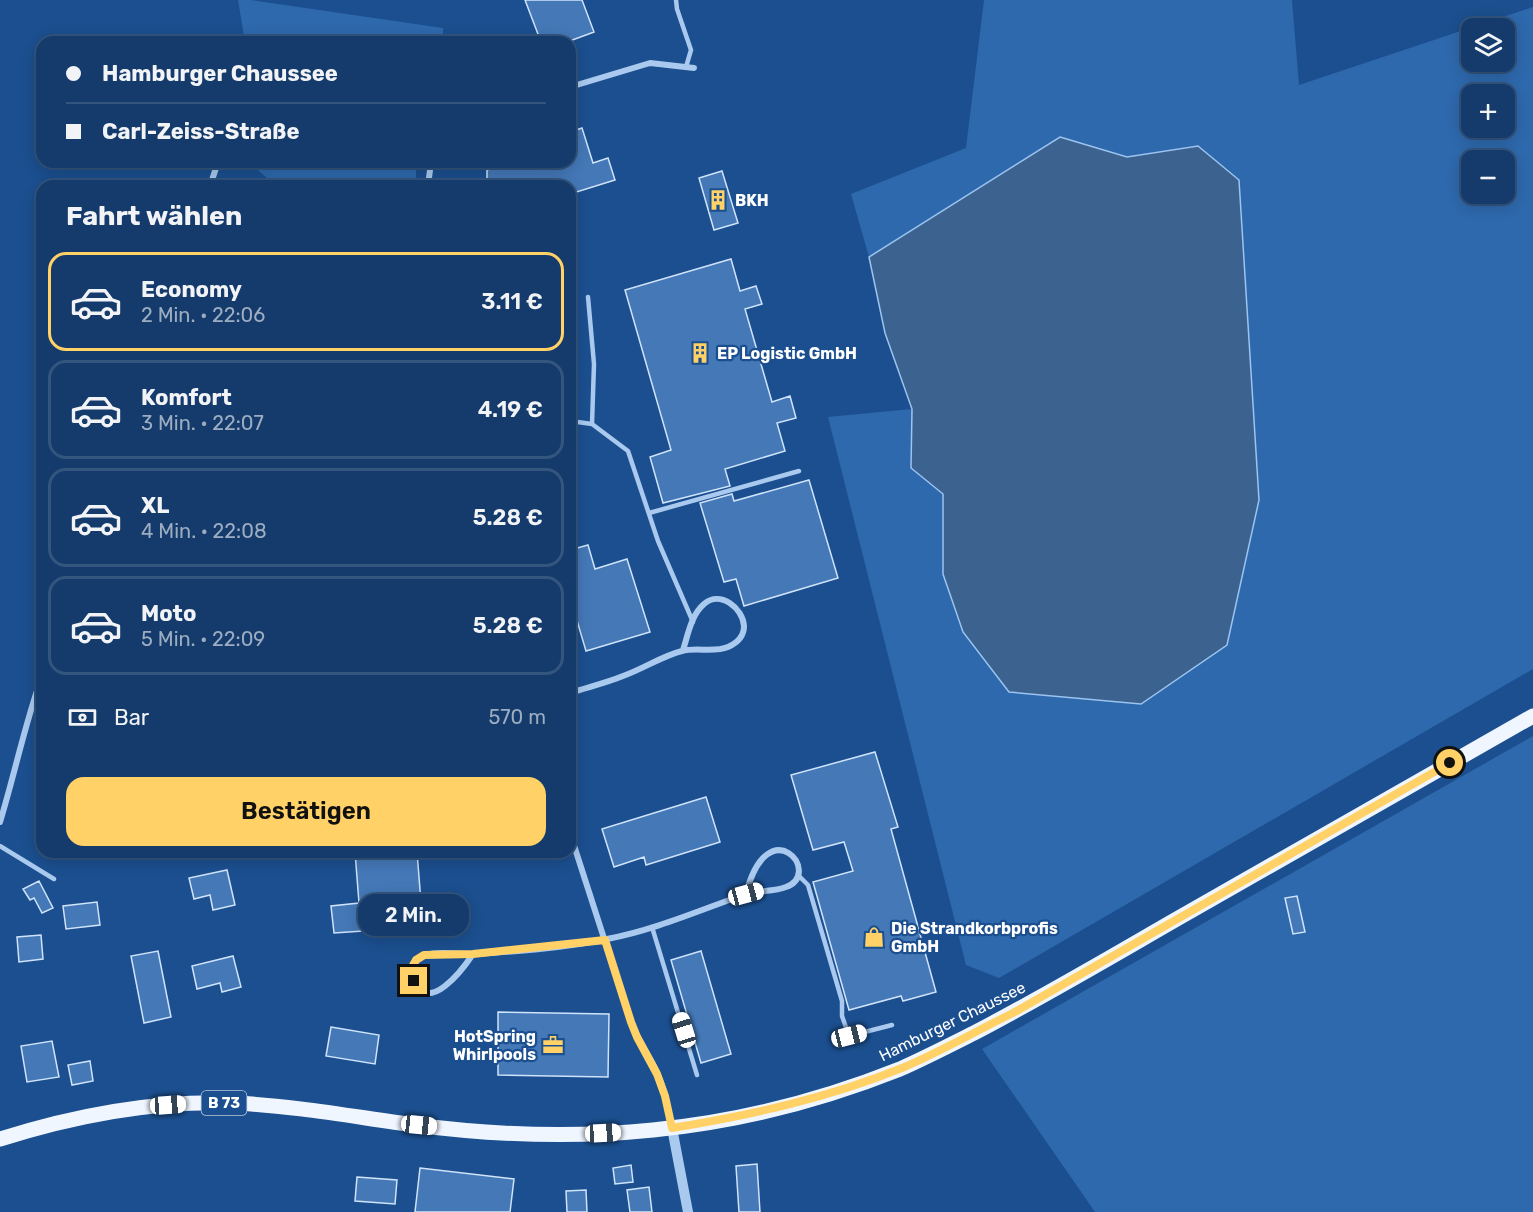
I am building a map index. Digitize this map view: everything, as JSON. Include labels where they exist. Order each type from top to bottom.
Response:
[{"type":"main road","name":"Hamburger Chaussee","points":[[0,1139],[80,1117],[190,1103],[273,1106],[419,1125],[517,1133],[590,1134],[672,1128],[749,1114],[817,1097],[905,1067],[1013,1013],[1533,716]]},
{"type":"street","points":[[576,85],[650,63],[694,68]]},
{"type":"street","points":[[576,691],[622,676],[683,650],[725,648],[736,643],[742,635],[742,618],[734,605],[715,600],[704,603],[693,622],[683,650]]},
{"type":"street","points":[[0,822],[36,693]]},
{"type":"street","points":[[473,954],[442,990],[434,993],[426,992],[414,981],[412,967],[416,960],[424,955],[473,954],[605,940],[652,927],[746,894],[788,887],[798,875],[799,865],[794,856],[778,849],[769,852],[754,869],[746,894]]},
{"type":"street","points":[[576,851],[631,1022],[657,1074],[665,1096],[688,1212]]},
{"type":"lane","points":[[676,0],[691,50],[686,67]]},
{"type":"lane","points":[[588,297],[594,364],[592,424]]},
{"type":"lane","points":[[576,423],[592,424],[628,451],[658,541],[693,622]]},
{"type":"lane","points":[[649,513],[799,471]]},
{"type":"lane","points":[[0,846],[54,879]]},
{"type":"lane","points":[[798,875],[808,885],[842,1001],[842,1016],[849,1036],[892,1025]]},
{"type":"lane","points":[[652,927],[697,1075]]},
{"type":"shaded area","points":[[238,0],[443,28],[443,36],[244,36]]},
{"type":"shaded area","points":[[984,0],[1292,0],[1299,85],[1461,31],[1461,72],[1515,72],[1515,18],[1500,18],[1533,7],[1533,669],[999,978],[966,965],[828,417],[912,409],[911,468],[943,494],[943,574],[963,632],[1009,692],[1227,645],[1259,500],[1239,180],[1198,146],[1127,157],[1060,137],[869,257],[851,194],[966,148]]},
{"type":"shaded area","points":[[1060,137],[1127,157],[1198,146],[1239,180],[1259,500],[1227,645],[1141,704],[1009,692],[963,632],[943,574],[943,494],[911,468],[912,409],[885,333],[869,257]]},
{"type":"shaded area","points":[[256,168],[416,168],[416,180],[269,180]]},
{"type":"shaded area","points":[[1533,736],[1533,1212],[1095,1212],[982,1049]]},
{"type":"building","points":[[525,0],[582,0],[594,32],[576,39],[576,36],[539,36]]},
{"type":"building","points":[[582,128],[593,163],[608,158],[615,180],[576,192],[576,180],[487,180],[487,170],[493,168],[576,168],[576,130]]},
{"type":"building","name":"BKH","points":[[722,171],[738,223],[714,230],[699,178]]},
{"type":"building","name":"EP Logistic GmbH","points":[[731,259],[740,291],[756,286],[762,304],[745,309],[772,402],[790,396],[796,418],[777,423],[785,451],[725,469],[730,486],[663,503],[650,457],[671,450],[625,290]]},
{"type":"building","points":[[809,480],[838,578],[744,606],[736,579],[724,582],[700,503],[732,494],[734,501]]},
{"type":"building","points":[[588,545],[595,569],[627,559],[650,632],[586,651],[576,617],[576,548]]},
{"type":"building","name":"Die Strandkorbprofis GmbH","points":[[875,752],[898,827],[891,829],[936,992],[903,1001],[901,996],[849,1010],[813,882],[853,871],[844,842],[813,850],[791,775]]},
{"type":"building","points":[[706,797],[720,842],[646,865],[644,857],[614,867],[602,829]]},
{"type":"building","points":[[355,858],[417,858],[423,927],[334,933],[331,906],[359,903]]},
{"type":"building","points":[[227,870],[235,905],[213,910],[210,895],[194,899],[189,878]]},
{"type":"building","points":[[39,881],[53,908],[42,913],[34,898],[30,900],[23,889]]},
{"type":"building","points":[[1297,896],[1305,932],[1293,934],[1285,898]]},
{"type":"building","points":[[97,902],[100,925],[66,929],[63,906]]},
{"type":"building","points":[[41,935],[43,959],[19,962],[17,937]]},
{"type":"building","points":[[158,951],[171,1017],[144,1023],[131,956]]},
{"type":"building","points":[[701,951],[731,1054],[701,1063],[671,960]]},
{"type":"building","points":[[233,956],[241,987],[222,992],[220,983],[197,989],[192,966]]},
{"type":"building","name":"HotSpring Whirlpools","points":[[498,1012],[609,1014],[608,1077],[498,1075]]},
{"type":"building","points":[[331,1027],[379,1035],[375,1064],[326,1056]]},
{"type":"building","points":[[52,1041],[59,1077],[27,1082],[21,1046]]},
{"type":"building","points":[[90,1061],[93,1081],[72,1085],[68,1065]]},
{"type":"building","points":[[757,1164],[760,1212],[739,1212],[736,1166]]},
{"type":"building","points":[[631,1165],[633,1182],[615,1184],[613,1168]]},
{"type":"building","points":[[420,1168],[514,1179],[510,1212],[415,1212]]},
{"type":"building","points":[[357,1177],[397,1180],[395,1204],[355,1201]]},
{"type":"building","points":[[649,1187],[652,1212],[630,1212],[627,1190]]},
{"type":"building","points":[[586,1190],[587,1212],[567,1212],[566,1191]]},
{"type":"place","name":"BKH","points":[[718,200]]},
{"type":"place","name":"EP Logistic GmbH","points":[[700,353]]},
{"type":"place","name":"Die Strandkorbprofis GmbH","points":[[874,937]]},
{"type":"place","name":"HotSpring Whirlpools","points":[[553,1045]]},
{"type":"route","points":[[414,981],[412,967],[416,960],[424,955],[473,954],[605,940],[631,1022],[642,1047],[655,1068],[665,1096],[672,1128],[749,1114],[817,1097],[882,1076],[905,1067],[1013,1013],[1450,763]]}]
